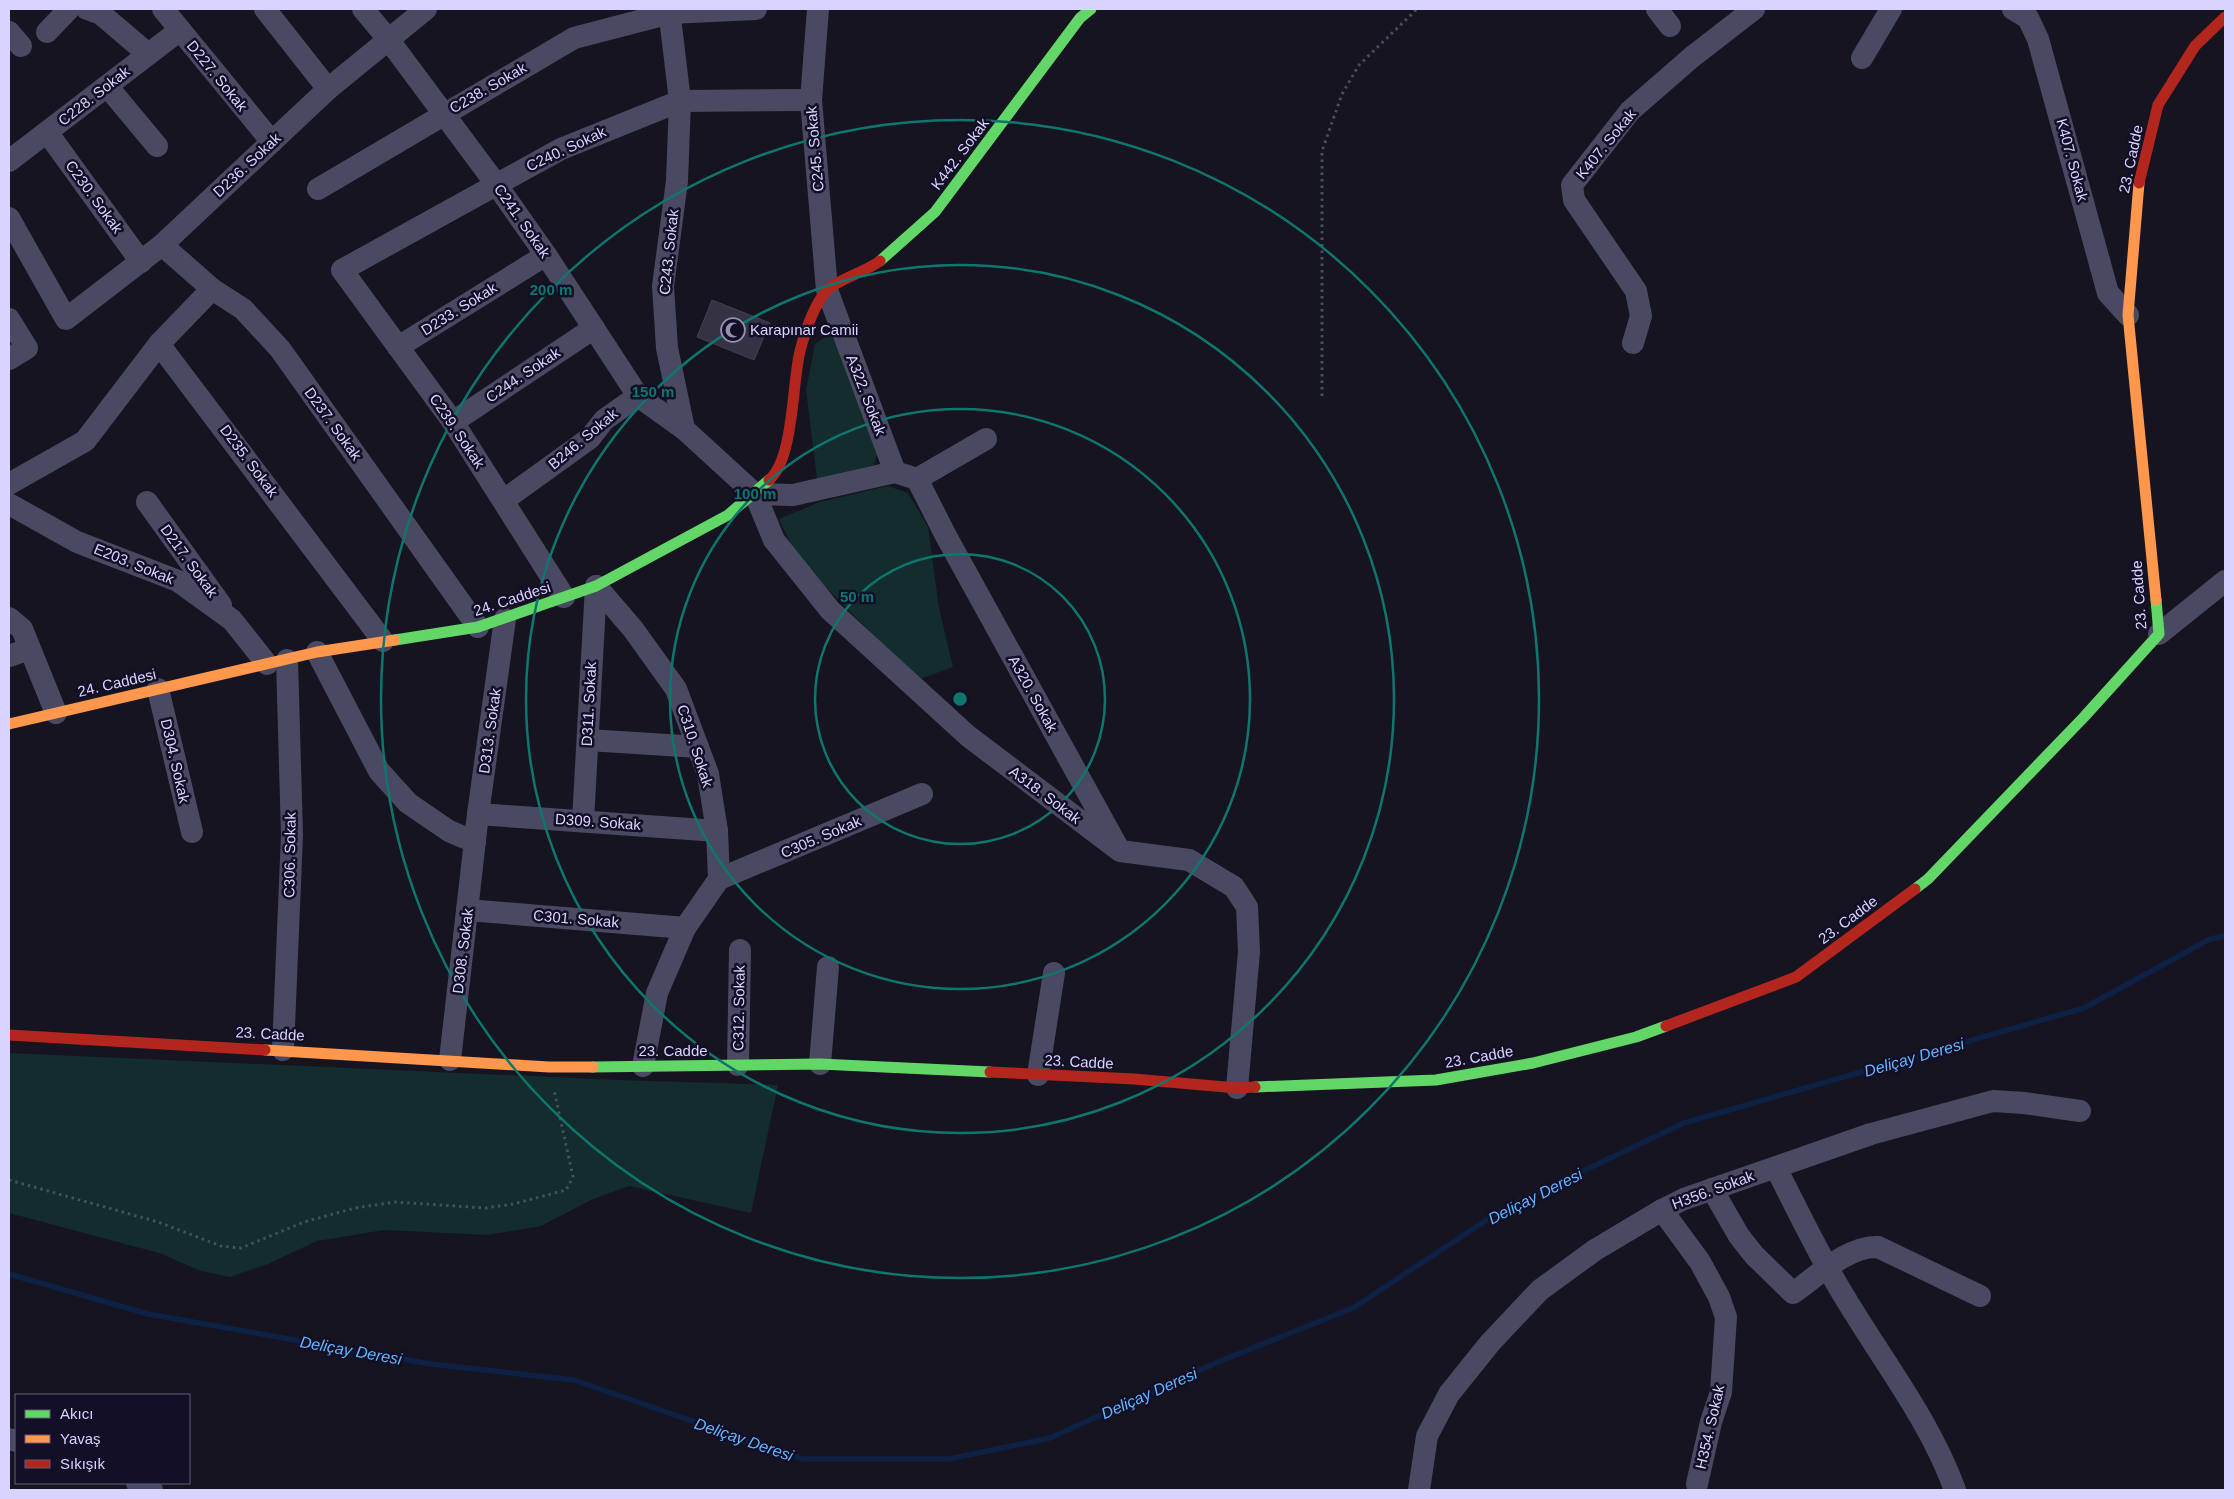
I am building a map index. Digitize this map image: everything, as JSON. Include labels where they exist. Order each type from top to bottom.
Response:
[{"type":"street","points":[[47,32],[69,9]]},
{"type":"street","points":[[86,9],[101,14],[148,54]]},
{"type":"street","name":"D227. Sokak","points":[[163,9],[272,142]]},
{"type":"street","points":[[265,9],[328,89]]},
{"type":"street","name":"C241. Sokak","points":[[363,9],[388,39],[496,184],[546,255],[638,396],[684,429]]},
{"type":"street","name":"D236. Sokak","points":[[9,218],[66,319],[162,245],[328,89],[426,9]]},
{"type":"street","name":"C238. Sokak","points":[[318,189],[574,38],[669,11],[756,9]]},
{"type":"street","name":"C245. Sokak","points":[[818,9],[811,100],[826,290]]},
{"type":"street","name":"K442. Sokak","points":[[826,290],[878,263],[935,212],[1080,18],[1091,9]]},
{"type":"street","name":"K407. Sokak","points":[[1633,343],[1641,316],[1636,291],[1574,200],[1572,186],[1630,112],[1692,57],[1754,9]]},
{"type":"street","points":[[1862,58],[1892,9]]},
{"type":"street","name":"K407. Sokak","points":[[2013,9],[2028,18],[2038,39],[2108,293],[2128,315]]},
{"type":"street","name":"C243. Sokak","points":[[669,11],[680,101],[677,181],[662,286],[667,348],[684,429]]},
{"type":"street","name":"23. Cadde","points":[[9,1035],[549,1067],[820,1064],[1134,1080],[1237,1088],[1436,1080],[1533,1063],[1636,1037],[1796,977],[1928,878],[2084,717],[2159,634],[2128,315],[2138,181],[2158,105],[2195,46],[2225,17]]},
{"type":"street","name":"C228. Sokak","points":[[9,161],[180,30]]},
{"type":"street","points":[[107,86],[156,146]]},
{"type":"street","name":"C240. Sokak","points":[[342,270],[561,149],[680,101],[811,100]]},
{"type":"street","name":"C230. Sokak","points":[[47,132],[141,262]]},
{"type":"street","name":"D237. Sokak","points":[[162,245],[212,289],[243,309],[280,349],[478,627]]},
{"type":"street","name":"D233. Sokak","points":[[398,347],[546,255]]},
{"type":"street","name":"C239. Sokak","points":[[342,270],[453,422],[564,597]]},
{"type":"street","points":[[9,484],[85,441],[159,344],[212,289]]},
{"type":"street","name":"A322. Sokak","points":[[826,290],[895,472]]},
{"type":"street","name":"24. Caddesi","points":[[9,724],[317,652],[478,627],[505,620],[596,586],[694,535],[728,515],[755,494],[775,475],[787,442],[800,351],[813,315],[826,290]]},
{"type":"street","points":[[9,319],[27,348],[9,359]]},
{"type":"street","name":"C244. Sokak","points":[[453,422],[594,328]]},
{"type":"street","name":"D235. Sokak","points":[[159,344],[383,641]]},
{"type":"street","name":"B246. Sokak","points":[[504,500],[590,438],[604,420],[638,396]]},
{"type":"street","points":[[684,429],[755,494],[793,495],[895,472],[917,479],[986,439]]},
{"type":"street","name":"A320. Sokak","points":[[917,479],[946,536],[1120,852]]},
{"type":"street","name":"A318. Sokak","points":[[755,494],[774,540],[830,610],[968,736],[1120,852]]},
{"type":"street","name":"D217. Sokak","points":[[147,502],[232,620]]},
{"type":"street","name":"E203. Sokak","points":[[9,504],[77,542],[178,581],[232,620],[277,662]]},
{"type":"street","points":[[2159,634],[2225,581]]},
{"type":"street","name":"D311. Sokak","points":[[583,821],[596,586]]},
{"type":"street","name":"C310. Sokak","points":[[596,586],[633,629],[676,690],[708,774],[717,831],[719,879]]},
{"type":"street","points":[[9,618],[22,629],[19,652],[56,713]]},
{"type":"street","name":"D313. Sokak","points":[[475,842],[505,620]]},
{"type":"street","points":[[317,652],[379,771],[408,803],[449,831],[475,842]]},
{"type":"street","name":"C306. Sokak","points":[[277,662],[292,836],[283,1050]]},
{"type":"street","name":"D304. Sokak","points":[[158,689],[192,832]]},
{"type":"street","points":[[588,740],[698,747]]},
{"type":"street","name":"C305. Sokak","points":[[719,879],[922,794]]},
{"type":"street","name":"D309. Sokak","points":[[478,814],[717,831]]},
{"type":"street","name":"D308. Sokak","points":[[450,1060],[475,842]]},
{"type":"street","points":[[1120,852],[1190,860],[1234,887],[1247,907],[1249,952],[1237,1088]]},
{"type":"street","points":[[644,1066],[657,993],[685,928],[719,879]]},
{"type":"street","name":"C301. Sokak","points":[[467,910],[685,928]]},
{"type":"street","name":"C312. Sokak","points":[[738,1066],[740,950]]},
{"type":"street","points":[[820,1064],[828,966]]},
{"type":"street","points":[[1038,1075],[1054,973]]},
{"type":"street","name":"H356. Sokak","points":[[1419,1490],[1427,1436],[1449,1394],[1490,1343],[1540,1290],[1595,1250],[1662,1210],[1684,1199],[1871,1134],[1993,1101],[2024,1103],[2080,1111]]},
{"type":"street","points":[[1776,1168],[1828,1268],[1904,1388],[1946,1468],[1955,1490]]},
{"type":"street","points":[[1712,1189],[1739,1236],[1754,1255],[1793,1293],[1852,1252],[1866,1246],[1878,1247],[1980,1296]]},
{"type":"street","name":"H354. Sokak","points":[[1662,1210],[1700,1262],[1719,1297],[1726,1317],[1721,1392],[1711,1422],[1697,1484]]},
{"type":"street","points":[[139,1484],[152,1490]]},
{"type":"path","points":[[1322,396],[1322,151],[1342,94],[1359,65],[1417,9]]},
{"type":"path","points":[[9,1180],[158,1222],[221,1246],[241,1248],[304,1222],[355,1208],[395,1202],[484,1208],[513,1204],[566,1190],[573,1177],[549,1067]]},
{"type":"green space","points":[[831,333],[877,453],[874,465],[817,479],[806,390],[815,344]]},
{"type":"green space","points":[[888,486],[908,493],[928,527],[939,608],[953,667],[920,679],[872,634],[798,559],[779,519],[820,502]]},
{"type":"green space","points":[[9,1053],[620,1080],[778,1085],[751,1213],[629,1186],[593,1199],[541,1226],[487,1235],[384,1230],[317,1241],[268,1264],[230,1277],[201,1271],[159,1253],[9,1213]]},
{"type":"building","name":"Karapınar Camii","points":[[712,300],[770,323],[754,360],[697,337]]},
{"type":"waterway","name":"Deliçay Deresi","points":[[9,1274],[148,1314],[431,1364],[574,1380],[802,1459],[949,1459],[1050,1438],[1218,1362],[1355,1307],[1503,1209],[1684,1123],[2084,1008],[2210,939],[2225,936]]},
{"type":"traffic: fast","points":[[880,261],[935,212],[1080,18],[1091,9]]},
{"type":"traffic: fast","points":[[395,640],[478,627],[596,586],[728,515],[769,480]]},
{"type":"traffic: fast","points":[[1915,889],[1928,879],[2084,717],[2159,634],[2156,600]]},
{"type":"traffic: fast","points":[[1255,1087],[1436,1080],[1533,1063],[1636,1037],[1666,1026]]},
{"type":"traffic: fast","points":[[593,1067],[820,1064],[990,1072]]},
{"type":"traffic: slow","points":[[2139,183],[2128,315],[2156,600]]},
{"type":"traffic: slow","points":[[9,724],[317,652],[395,640]]},
{"type":"traffic: slow","points":[[265,1050],[549,1067],[593,1067]]},
{"type":"traffic: jam","points":[[2139,183],[2158,105],[2195,46],[2225,17]]},
{"type":"traffic: jam","points":[[769,480],[777,470],[788,438],[800,351],[807,328],[818,304],[830,287],[880,261]]},
{"type":"traffic: jam","points":[[1666,1026],[1796,977],[1915,889]]},
{"type":"traffic: jam","points":[[9,1035],[265,1050]]},
{"type":"traffic: jam","points":[[990,1072],[1134,1079],[1237,1088],[1255,1087]]},
{"type":"place","name":"Karapınar Camii","points":[[733,330]]}]
